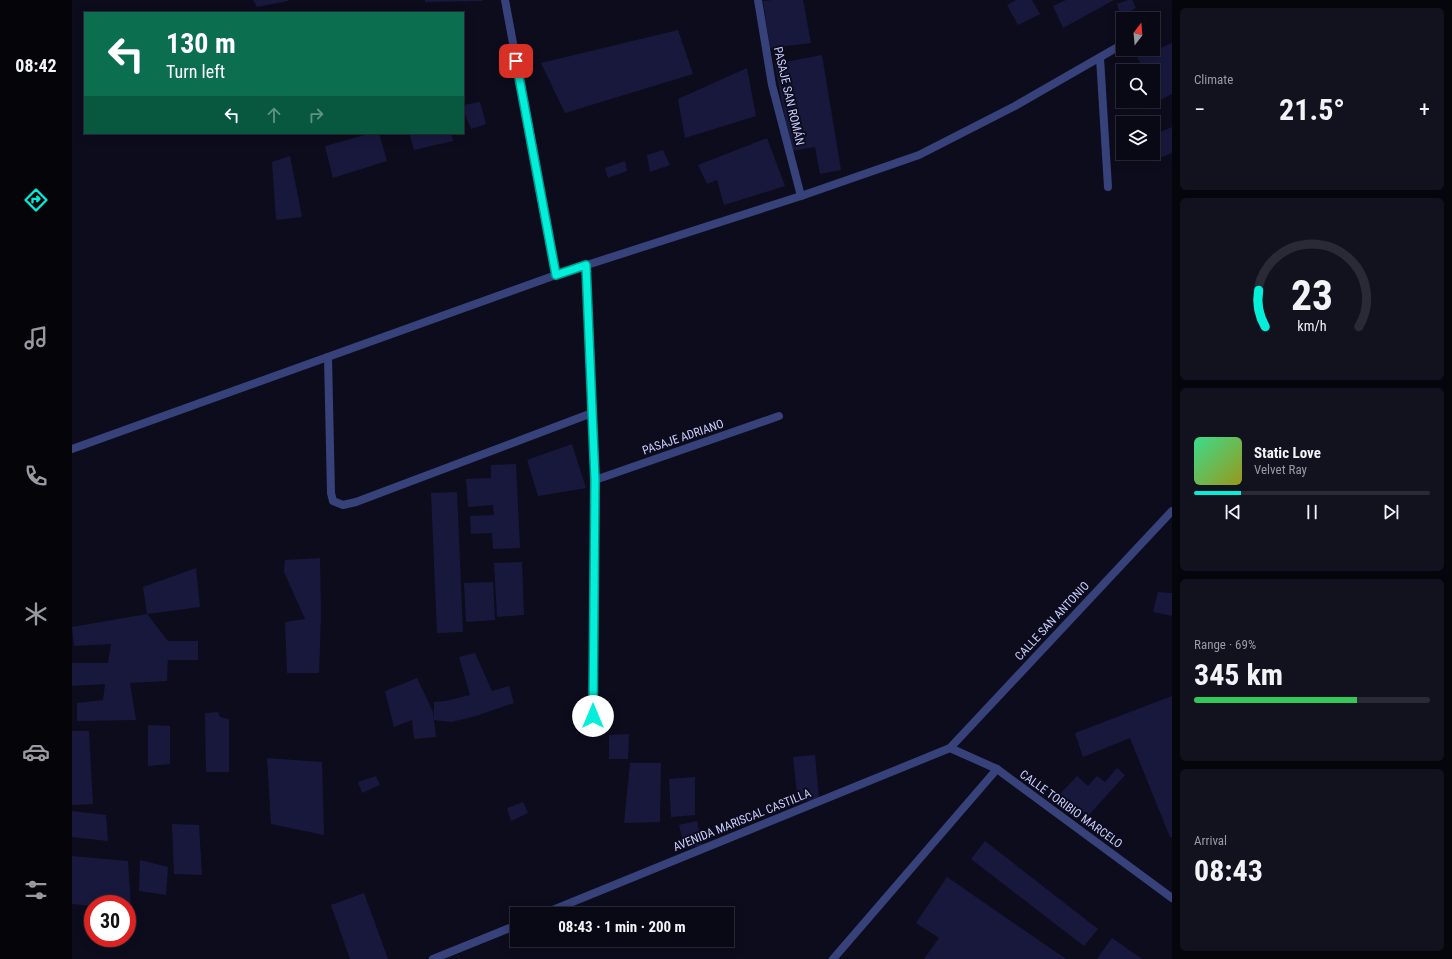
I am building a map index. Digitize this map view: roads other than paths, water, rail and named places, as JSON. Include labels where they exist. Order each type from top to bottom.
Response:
[{"type":"street","points":[[505,0],[556,275]]},
{"type":"street","name":"PASAJE SAN ROMÁN","points":[[758,0],[772,85],[801,196]]},
{"type":"street","points":[[72,449],[556,275],[801,196],[919,155],[1015,106],[1116,48]]},
{"type":"street","points":[[1100,58],[1108,187]]},
{"type":"street","points":[[586,265],[595,480],[593,716]]},
{"type":"street","points":[[328,357],[331,493],[333,501],[343,505],[356,502],[592,413]]},
{"type":"street","name":"PASAJE ADRIANO","points":[[595,480],[779,416]]},
{"type":"street","name":"CALLE SAN ANTONIO","points":[[950,748],[1172,511]]},
{"type":"street","name":"CALLE TORIBIO MARCELO","points":[[950,748],[997,769],[1172,898]]},
{"type":"street","name":"AVENIDA MARISCAL CASTILLA","points":[[560,907],[950,748]]},
{"type":"street","points":[[833,959],[997,769]]},
{"type":"street","points":[[433,959],[510,928]]}]
